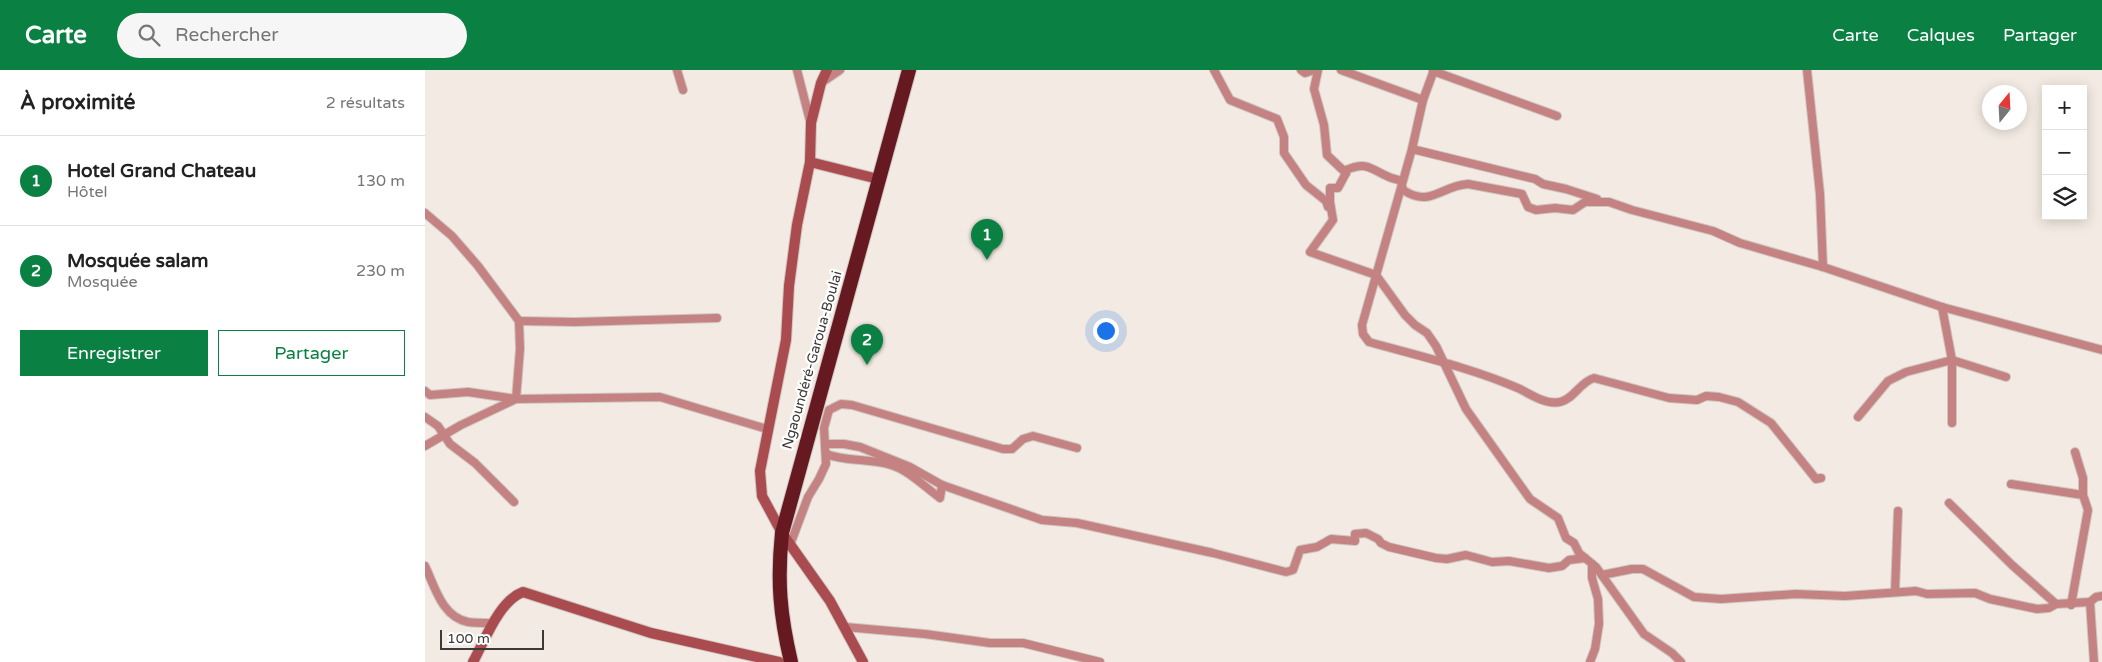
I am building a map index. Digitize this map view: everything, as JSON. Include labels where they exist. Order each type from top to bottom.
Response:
[{"type":"highway","name":"Ngaoundéré-Garoua-Boulai","points":[[791,662],[783,627],[779,590],[782,533],[909,70]]},
{"type":"street","points":[[677,70],[683,90]]},
{"type":"street","points":[[797,70],[811,123]]},
{"type":"street","points":[[827,70],[821,83],[811,123],[810,162],[796,234],[789,286],[786,340],[760,472],[762,496],[782,533],[830,601],[863,662]]},
{"type":"street","points":[[821,83],[840,70]]},
{"type":"street","points":[[1214,70],[1230,100],[1277,119],[1284,137],[1284,153],[1307,185],[1326,201],[1332,216]]},
{"type":"street","points":[[1301,70],[1305,73],[1316,70],[1314,89],[1324,125],[1327,155],[1346,173]]},
{"type":"street","points":[[1341,70],[1423,100]]},
{"type":"street","points":[[1807,70],[1820,194],[1823,267]]},
{"type":"street","points":[[1557,116],[1434,71],[1423,100],[1412,149],[1401,181],[1363,325],[1363,334],[1369,342],[1506,383],[1545,401],[1558,403],[1566,400],[1584,382],[1594,378],[1669,398],[1697,400],[1705,396],[1728,399],[1761,415],[1771,424],[1816,479],[1821,478]]},
{"type":"street","points":[[1412,149],[1535,179],[1543,184],[1713,231],[1741,242],[1942,307],[2102,350]]},
{"type":"street","points":[[810,162],[878,179]]},
{"type":"street","points":[[1401,181],[1390,178],[1369,166],[1346,170],[1338,188],[1330,188],[1333,220],[1310,252],[1376,275],[1405,315],[1427,333],[1466,409],[1497,450],[1530,500],[1558,518],[1567,538],[1574,544],[1579,553],[1602,575],[1644,634],[1681,662]]},
{"type":"street","points":[[1401,181],[1403,190],[1412,196],[1420,198],[1427,198],[1459,185],[1508,190],[1522,194],[1528,207],[1536,210],[1555,208],[1573,210],[1585,202],[1599,200]]},
{"type":"street","points":[[425,213],[451,236],[477,266],[519,321],[521,349],[516,399]]},
{"type":"street","points":[[1942,307],[1951,360],[1952,423]]},
{"type":"street","points":[[519,321],[575,322],[717,318]]},
{"type":"street","points":[[1859,417],[1888,381],[1906,372],[1951,360],[2007,377]]},
{"type":"street","points":[[426,394],[468,392],[516,399],[660,397],[767,429]]},
{"type":"street","points":[[425,446],[516,399]]},
{"type":"street","points":[[790,545],[807,498],[826,464],[824,428],[829,410],[841,404],[851,405],[1003,448],[1012,449],[1023,439],[1033,436],[1077,448]]},
{"type":"street","points":[[425,417],[438,426],[451,444],[475,463],[514,502]]},
{"type":"street","points":[[825,444],[844,444],[860,447],[910,467],[942,486],[1042,520],[1077,523],[1213,553],[1286,572],[1293,570],[1300,550],[1317,547],[1331,539],[1355,541],[1355,534],[1358,533],[1373,536],[1389,547],[1436,558],[1447,559],[1466,555],[1492,562],[1509,561],[1549,568],[1562,566],[1569,560],[1585,558]]},
{"type":"street","points":[[2071,604],[2088,510],[2083,494],[2083,478],[2075,452]]},
{"type":"street","points":[[826,454],[837,459],[857,459],[893,465],[939,498],[942,486]]},
{"type":"street","points":[[2011,484],[2083,494]]},
{"type":"street","points":[[1949,502],[2012,565],[2056,604]]},
{"type":"street","points":[[1895,592],[1898,511]]},
{"type":"street","points":[[1590,662],[1595,649],[1599,624],[1592,564]]},
{"type":"street","points":[[425,566],[443,605],[453,616],[466,622],[492,623]]},
{"type":"street","points":[[1602,575],[1632,569],[1643,569],[1694,597],[1721,598],[1796,594],[1845,596],[1916,591],[1927,594],[1975,593],[1990,599],[2037,609],[2049,608],[2056,604],[2090,602],[2096,597],[2102,596]]},
{"type":"street","points":[[473,662],[492,623],[513,596],[523,592],[651,633],[779,662]]},
{"type":"street","points":[[2090,602],[2094,662]]},
{"type":"street","points":[[845,627],[925,634],[989,643],[1023,643],[1099,662]]},
{"type":"place","name":"Hotel Grand Chateau","points":[[987,260]]},
{"type":"place","name":"Mosquée salam","points":[[867,365]]}]
